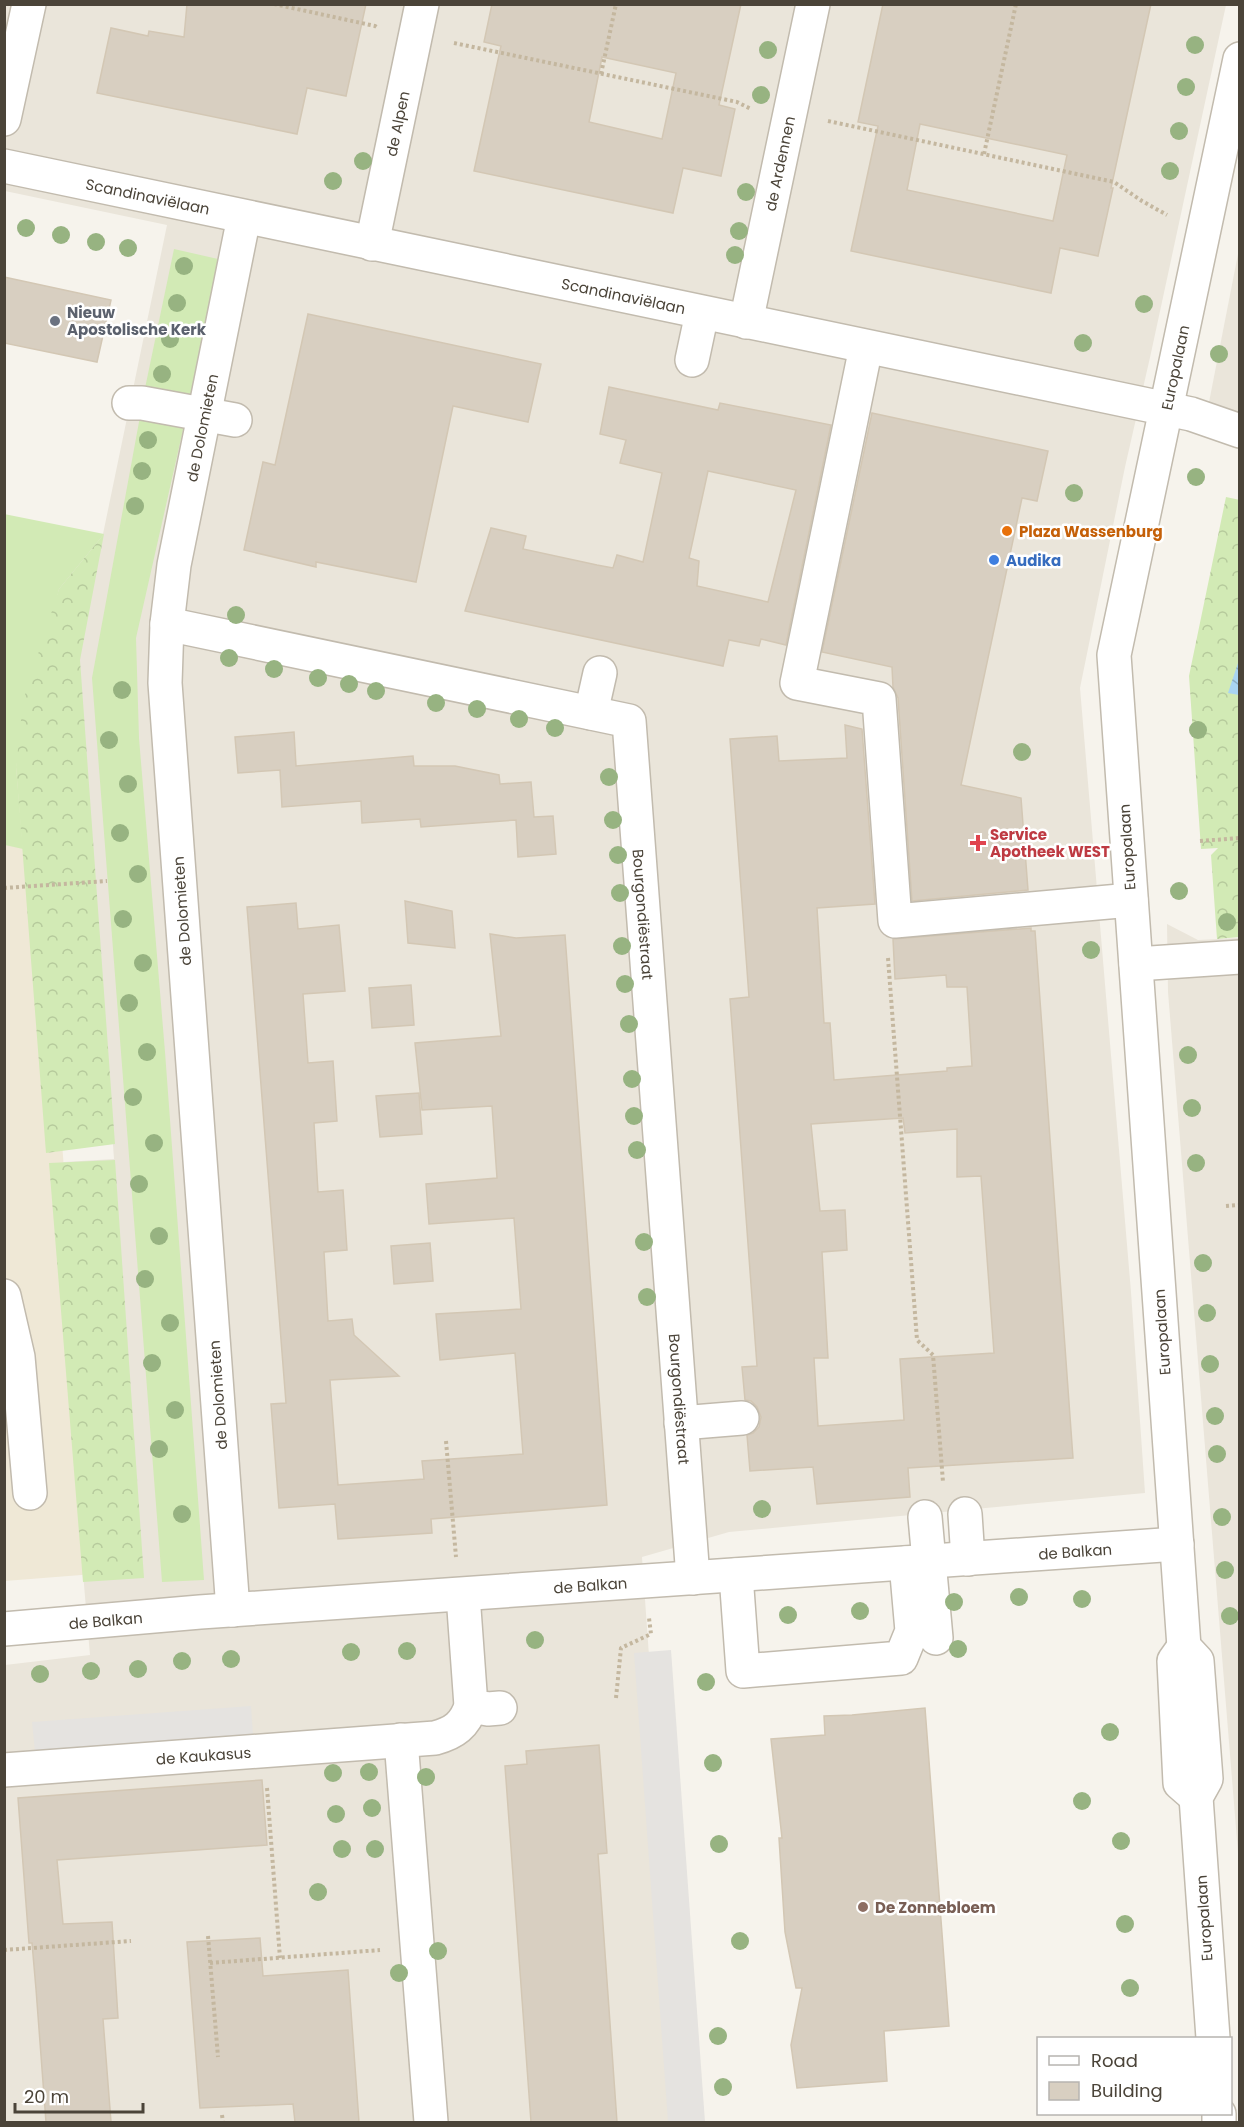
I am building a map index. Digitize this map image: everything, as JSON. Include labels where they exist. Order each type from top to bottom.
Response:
[{"type":"street","points":[[4,119],[29,4]]},
{"type":"street","name":"de Alpen","points":[[372,244],[422,4]]},
{"type":"street","name":"de Ardennen","points":[[746,322],[813,4]]},
{"type":"street","name":"Europalaan","points":[[1213,2037],[1196,1797],[1180,1783],[1174,1660],[1184,1647],[1114,655],[1239,59]]},
{"type":"street","name":"Scandinaviëlaan","points":[[4,166],[1191,414],[1239,431]]},
{"type":"street","name":"de Dolomieten","points":[[233,1610],[165,682],[167,624],[174,565],[220,417],[244,217]]},
{"type":"street","points":[[692,360],[702,313]]},
{"type":"street","points":[[866,347],[797,683],[879,699],[895,921],[1131,900]]},
{"type":"street","points":[[129,403],[142,403],[220,417]]},
{"type":"street","name":"Bourgondiëstraat","points":[[167,624],[629,721],[693,1578]]},
{"type":"street","points":[[591,713],[600,673]]},
{"type":"street","points":[[1136,964],[1239,957]]},
{"type":"street","points":[[4,1296],[9,1337],[18,1357],[28,1493]]},
{"type":"street","points":[[681,1422],[742,1419]]},
{"type":"street","points":[[945,1508],[968,1559]]},
{"type":"street","points":[[736,1575],[743,1671],[901,1658],[912,1631],[917,1562],[945,1508]]},
{"type":"street","name":"de Balkan","points":[[4,1629],[233,1610],[1177,1544]]},
{"type":"street","points":[[917,1562],[936,1638]]},
{"type":"street","name":"de Kaukasus","points":[[4,1770],[435,1738],[453,1732],[486,1707],[472,1695],[463,1595]]},
{"type":"street","points":[[401,1740],[431,2122]]},
{"type":"path","points":[[274,4],[361,24]]},
{"type":"path","points":[[602,74],[616,4]]},
{"type":"path","points":[[984,154],[1016,4]]},
{"type":"path","points":[[445,42],[737,102]]},
{"type":"path","points":[[829,121],[1114,182],[1172,218]]},
{"type":"path","points":[[1200,841],[1239,838]]},
{"type":"path","points":[[4,888],[107,880]]},
{"type":"path","points":[[888,951],[917,1340],[933,1355],[945,1508]]},
{"type":"path","points":[[1226,1206],[1239,1205]]},
{"type":"path","points":[[446,1441],[456,1551]]},
{"type":"path","points":[[616,1698],[621,1648],[651,1634],[649,1622]]},
{"type":"path","points":[[267,1784],[280,1958]]},
{"type":"path","points":[[208,1936],[218,2057]]},
{"type":"path","points":[[4,1950],[130,1941]]},
{"type":"path","points":[[210,1963],[385,1950]]},
{"type":"path","points":[[222,2115],[223,2122]]},
{"type":"shaded area","points":[[5,5],[1226,5],[1125,467],[1080,688],[1131,1292],[1145,1493],[729,1532],[642,1557],[682,2122],[5,2122],[5,1665],[90,1655],[48,1163],[114,1159],[94,873],[58,589],[103,534],[167,225],[5,191]]},
{"type":"shaded area","points":[[1239,249],[1239,439],[1203,433]]},
{"type":"shaded area","points":[[5,520],[16,522],[94,1574],[5,1581]]},
{"type":"shaded area","points":[[1167,924],[1198,940],[1239,938],[1239,1865],[1168,992]]},
{"type":"shaded area","points":[[671,1650],[705,2122],[668,2122],[634,1653]]},
{"type":"shaded area","points":[[251,1706],[253,1735],[35,1752],[32,1722]]},
{"type":"green space","points":[[174,249],[218,259],[189,402],[144,393]]},
{"type":"green space","points":[[141,411],[185,421],[136,638],[139,738],[204,1580],[162,1582],[92,678]]},
{"type":"green space","points":[[1226,497],[1240,500],[1239,937],[1217,939],[1211,855],[1218,848],[1201,849],[1189,676]]},
{"type":"green space","points":[[4,514],[104,534],[59,589],[16,767],[23,849],[5,845]]},
{"type":"green space","points":[[104,534],[80,660],[115,1144],[46,1153],[16,767],[23,701],[59,589]]},
{"type":"green space","points":[[115,1160],[144,1578],[83,1582],[49,1163]]},
{"type":"water","points":[[1239,660],[1239,695],[1228,693]]},
{"type":"building","points":[[187,4],[366,4],[346,96],[307,88],[297,134],[97,93],[111,28],[148,36],[149,31],[184,37]]},
{"type":"building","points":[[492,4],[741,4],[719,105],[735,109],[721,176],[683,168],[673,213],[474,171],[501,46],[484,42]],"holes":[[[602,57],[676,73],[662,139],[589,122]]]},
{"type":"building","points":[[883,4],[1151,4],[1098,256],[1060,248],[1051,293],[851,251],[878,126],[858,122]],"holes":[[[920,124],[1067,155],[1053,221],[907,190]]]},
{"type":"building","name":"Nieuw Apostolische Kerk","points":[[4,277],[111,300],[97,362],[4,343]]},
{"type":"building","points":[[308,314],[541,364],[528,422],[453,406],[416,582],[316,562],[316,567],[244,550],[263,462],[275,465]]},
{"type":"building","points":[[609,387],[718,410],[720,403],[831,425],[786,645],[761,639],[759,646],[729,640],[723,666],[465,611],[491,528],[526,536],[523,549],[613,568],[617,555],[643,562],[662,473],[620,463],[626,440],[600,434]],"holes":[[[708,471],[796,490],[768,602],[697,586],[699,561],[689,558]]]},
{"type":"building","points":[[872,413],[1048,451],[1037,501],[1022,498],[961,785],[1021,798],[1028,890],[912,901],[898,698],[893,687],[892,667],[822,652]]},
{"type":"building","points":[[845,725],[862,729],[875,904],[817,908],[824,1023],[830,1023],[834,1080],[947,1071],[947,1068],[972,1066],[967,987],[947,987],[946,975],[895,979],[893,939],[1031,928],[1031,931],[1035,931],[1073,1458],[908,1468],[910,1497],[817,1504],[813,1467],[750,1471],[747,1435],[759,1427],[761,1417],[757,1407],[751,1401],[745,1400],[742,1367],[757,1366],[730,999],[749,997],[730,739],[777,736],[779,761],[847,758]],"holes":[[[903,1118],[905,1133],[957,1129],[957,1177],[981,1176],[994,1353],[900,1359],[904,1420],[818,1426],[814,1358],[828,1358],[822,1252],[847,1250],[845,1210],[820,1211],[811,1124]]]},
{"type":"building","points":[[294,732],[296,766],[413,756],[414,766],[455,766],[499,775],[500,784],[531,782],[534,817],[553,816],[556,854],[518,857],[516,820],[421,827],[420,819],[362,823],[361,801],[282,807],[280,770],[238,773],[235,737]]},
{"type":"building","points":[[405,901],[452,911],[455,948],[408,943]]},
{"type":"building","points":[[296,903],[298,929],[339,925],[345,991],[303,994],[308,1063],[333,1061],[337,1121],[314,1123],[318,1192],[343,1190],[347,1250],[324,1252],[328,1321],[352,1319],[354,1335],[399,1376],[330,1380],[338,1485],[424,1479],[422,1461],[523,1454],[515,1353],[440,1360],[436,1314],[521,1309],[514,1218],[429,1224],[426,1184],[497,1178],[492,1106],[422,1110],[415,1043],[501,1036],[490,934],[516,938],[565,935],[607,1505],[431,1519],[432,1533],[338,1539],[335,1504],[279,1508],[271,1404],[286,1403],[247,907]]},
{"type":"building","points":[[411,985],[414,1025],[372,1028],[369,988]]},
{"type":"building","points":[[419,1093],[422,1134],[380,1137],[376,1096]]},
{"type":"building","points":[[430,1243],[433,1281],[394,1284],[391,1246]]},
{"type":"building","name":"De Zonnebloem","points":[[925,1708],[949,2026],[884,2031],[887,2081],[797,2088],[791,2045],[802,1988],[796,1988],[785,1932],[779,1838],[782,1838],[771,1739],[825,1735],[824,1716]]},
{"type":"building","points":[[599,1745],[607,1853],[598,1854],[617,2122],[531,2122],[505,1766],[527,1764],[526,1751]]},
{"type":"building","points":[[262,1780],[267,1845],[57,1860],[63,1924],[112,1922],[118,2018],[103,2019],[111,2122],[46,2122],[18,1798]]},
{"type":"building","points":[[260,1938],[263,1976],[348,1970],[359,2122],[295,2122],[293,2104],[200,2108],[187,1942]]},
{"type":"place","name":"Nieuw Apostolische Kerk","points":[[55,321]]},
{"type":"place","name":"Plaza Wassenburg","points":[[1007,531]]},
{"type":"place","name":"Audika","points":[[994,560]]},
{"type":"place","name":"Service Apotheek WEST","points":[[978,843]]},
{"type":"place","name":"De Zonnebloem","points":[[863,1907]]}]
